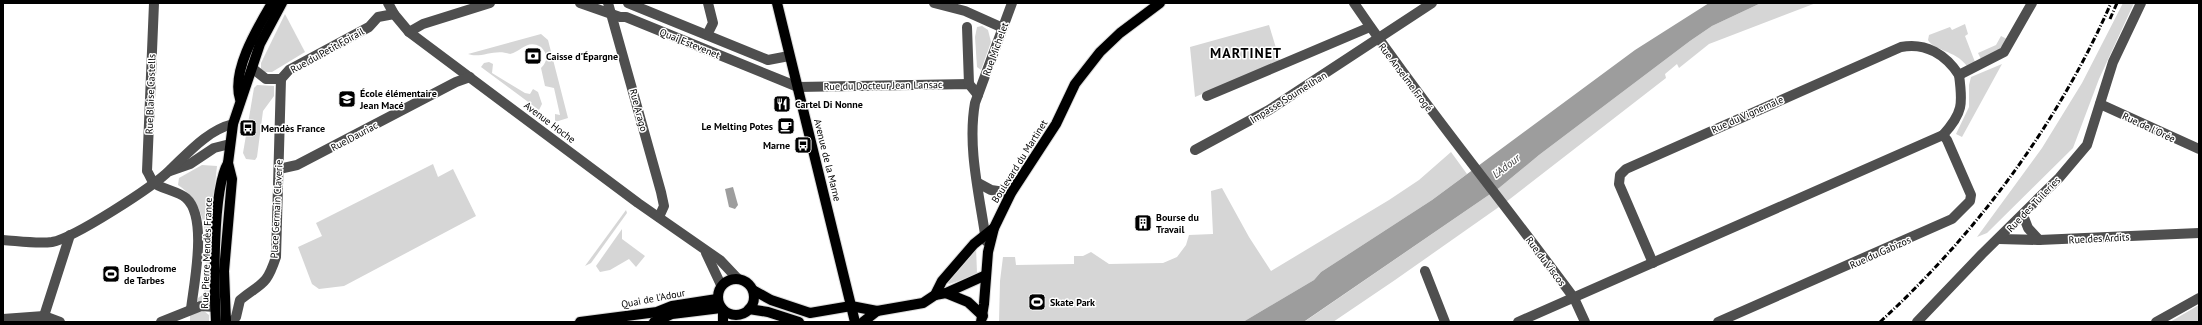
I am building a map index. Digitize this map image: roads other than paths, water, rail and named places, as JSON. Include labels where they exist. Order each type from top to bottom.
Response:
[{"type":"main road","name":"Rue Pierre Mendès France","points":[[240,99],[237,84],[243,66],[259,25],[272,3]]},
{"type":"main road","name":"Rue Pierre Mendès France","points":[[226,322],[224,271],[232,179],[228,163],[233,124],[240,99],[260,44],[282,3]]},
{"type":"main road","name":"Avenue de la Marne","points":[[777,3],[855,322]]},
{"type":"main road","name":"Boulevard du Martinet","points":[[982,319],[988,252],[994,228],[1011,193],[1056,124],[1075,84],[1100,52],[1120,33],[1160,3]]},
{"type":"main road","name":"Rue Pierre Mendès France","points":[[216,322],[215,307],[219,202],[223,172],[228,163]]},
{"type":"main road","name":"Boulevard du Martinet","points":[[936,295],[942,281],[974,244],[994,228]]},
{"type":"main road","points":[[722,322],[722,310],[717,298],[721,285],[726,281],[737,278],[745,281],[753,290],[771,300],[810,313],[821,313],[851,306],[877,311],[923,303],[936,295],[946,293],[986,275]]},
{"type":"main road","points":[[654,322],[672,314],[722,310],[738,318],[749,309],[754,300],[753,290]]},
{"type":"main road","points":[[946,293],[968,302],[982,319]]},
{"type":"main road","name":"Quai de l'Adour","points":[[580,322],[657,312],[672,306],[717,298]]},
{"type":"main road","points":[[749,309],[768,312],[799,322]]},
{"type":"main road","points":[[863,322],[877,311]]},
{"type":"street","name":"Rue Blaise Castells","points":[[154,3],[147,171],[154,183]]},
{"type":"street","name":"Avenue Hoche","points":[[388,3],[394,14],[409,32],[728,267],[737,278]]},
{"type":"street","points":[[409,32],[423,24],[490,3]]},
{"type":"street","name":"Quai Estevenet","points":[[580,3],[629,19],[798,87]]},
{"type":"street","name":"Rue Arago","points":[[608,3],[661,192],[664,206],[659,217]]},
{"type":"street","name":"Quai Estevenet","points":[[628,3],[768,60],[789,56]]},
{"type":"street","points":[[708,3],[713,23],[708,35]]},
{"type":"street","points":[[934,3],[965,12],[1003,28]]},
{"type":"street","name":"Rue Michelet","points":[[978,95],[1012,3]]},
{"type":"street","name":"Rue Anselme Frogé","points":[[1354,3],[1378,40],[1459,149],[1502,203]]},
{"type":"street","name":"Impasse Soumeilhan","points":[[1195,150],[1269,110],[1378,40],[1432,3]]},
{"type":"street","points":[[1518,322],[1653,264],[1943,135],[1961,111],[1963,101],[1959,75],[2004,52],[2032,3]]},
{"type":"street","name":"Rue des Tuileries","points":[[1917,322],[2024,215],[2087,145],[2113,62],[2141,3]]},
{"type":"street","name":"Rue du Petit Foirail","points":[[281,78],[289,70],[369,27],[378,17],[394,14]]},
{"type":"street","points":[[967,27],[969,84],[978,95],[973,118],[972,134],[988,252]]},
{"type":"street","points":[[1207,96],[1370,27]]},
{"type":"street","name":"Rue du Vignemale","points":[[1653,264],[1619,184],[1620,175],[1626,169],[1901,47],[1913,44],[1932,50],[1944,57],[1959,75]]},
{"type":"street","points":[[252,68],[266,78],[281,78]]},
{"type":"street","name":"Rue Dauriac","points":[[279,169],[297,165],[456,82],[470,77]]},
{"type":"street","name":"Place Germain Claverie","points":[[232,322],[236,317],[240,300],[259,287],[270,277],[276,257],[281,78]]},
{"type":"street","name":"Rue du Docteur Jean Lansac","points":[[798,87],[969,84]]},
{"type":"street","name":"Rue de l'Orée","points":[[2100,104],[2199,149]]},
{"type":"street","points":[[3,240],[52,242],[70,235],[154,183],[170,171],[184,155],[208,136],[221,127],[233,124]]},
{"type":"street","name":"Rue du Gabizos","points":[[1718,322],[1952,219],[1970,201],[1971,195],[1947,140],[1943,135]]},
{"type":"street","points":[[170,171],[190,164],[214,148],[230,144]]},
{"type":"street","points":[[154,183],[181,194],[189,201],[195,212],[198,232],[191,309]]},
{"type":"street","points":[[978,183],[991,190],[1011,193]]},
{"type":"street","name":"Rue du Viscos","points":[[1502,203],[1574,298],[1585,322]]},
{"type":"street","points":[[2024,215],[2028,228],[2039,240]]},
{"type":"street","name":"Rue des Ardits","points":[[1999,239],[2039,240],[2199,233]]},
{"type":"street","points":[[44,316],[70,235]]},
{"type":"street","name":"Avenue Hoche","points":[[705,251],[721,285]]},
{"type":"street","points":[[1425,272],[1445,322]]},
{"type":"street","points":[[2156,322],[2199,298]]},
{"type":"street","points":[[161,322],[201,306],[215,307]]},
{"type":"street","points":[[3,320],[44,316],[60,322]]},
{"type":"water","name":"L'Adour","points":[[1709,3],[1761,3],[1712,26],[1690,41],[1539,155],[1499,188],[1305,321],[1243,322],[1314,280],[1321,272],[1432,200],[1635,50]]},
{"type":"water","points":[[733,187],[738,205],[735,209],[729,207],[725,189]]},
{"type":"railway","points":[[1880,322],[1916,288],[1950,252],[1982,214],[2012,174],[2040,134],[2066,91],[2090,48],[2111,3]]},
{"type":"railway","points":[[2110,19],[2117,3]]},
{"type":"place","name":"Caisse d'Épargne","points":[[533,56]]},
{"type":"place","name":"École élémentaire Jean Macé","points":[[347,99]]},
{"type":"place","name":"Cartel Di Nonne","points":[[782,104]]},
{"type":"place","name":"Le Melting Potes","points":[[786,126]]},
{"type":"place","name":"Mendès France","points":[[248,128]]},
{"type":"place","name":"Marne","points":[[803,145]]},
{"type":"place","name":"Bourse du Travail","points":[[1143,223]]},
{"type":"place","name":"Boulodrome de Tarbes","points":[[111,274]]},
{"type":"place","name":"Skate Park","points":[[1037,302]]},
{"type":"district","name":"MARTINET","points":[[1246,53]]}]
